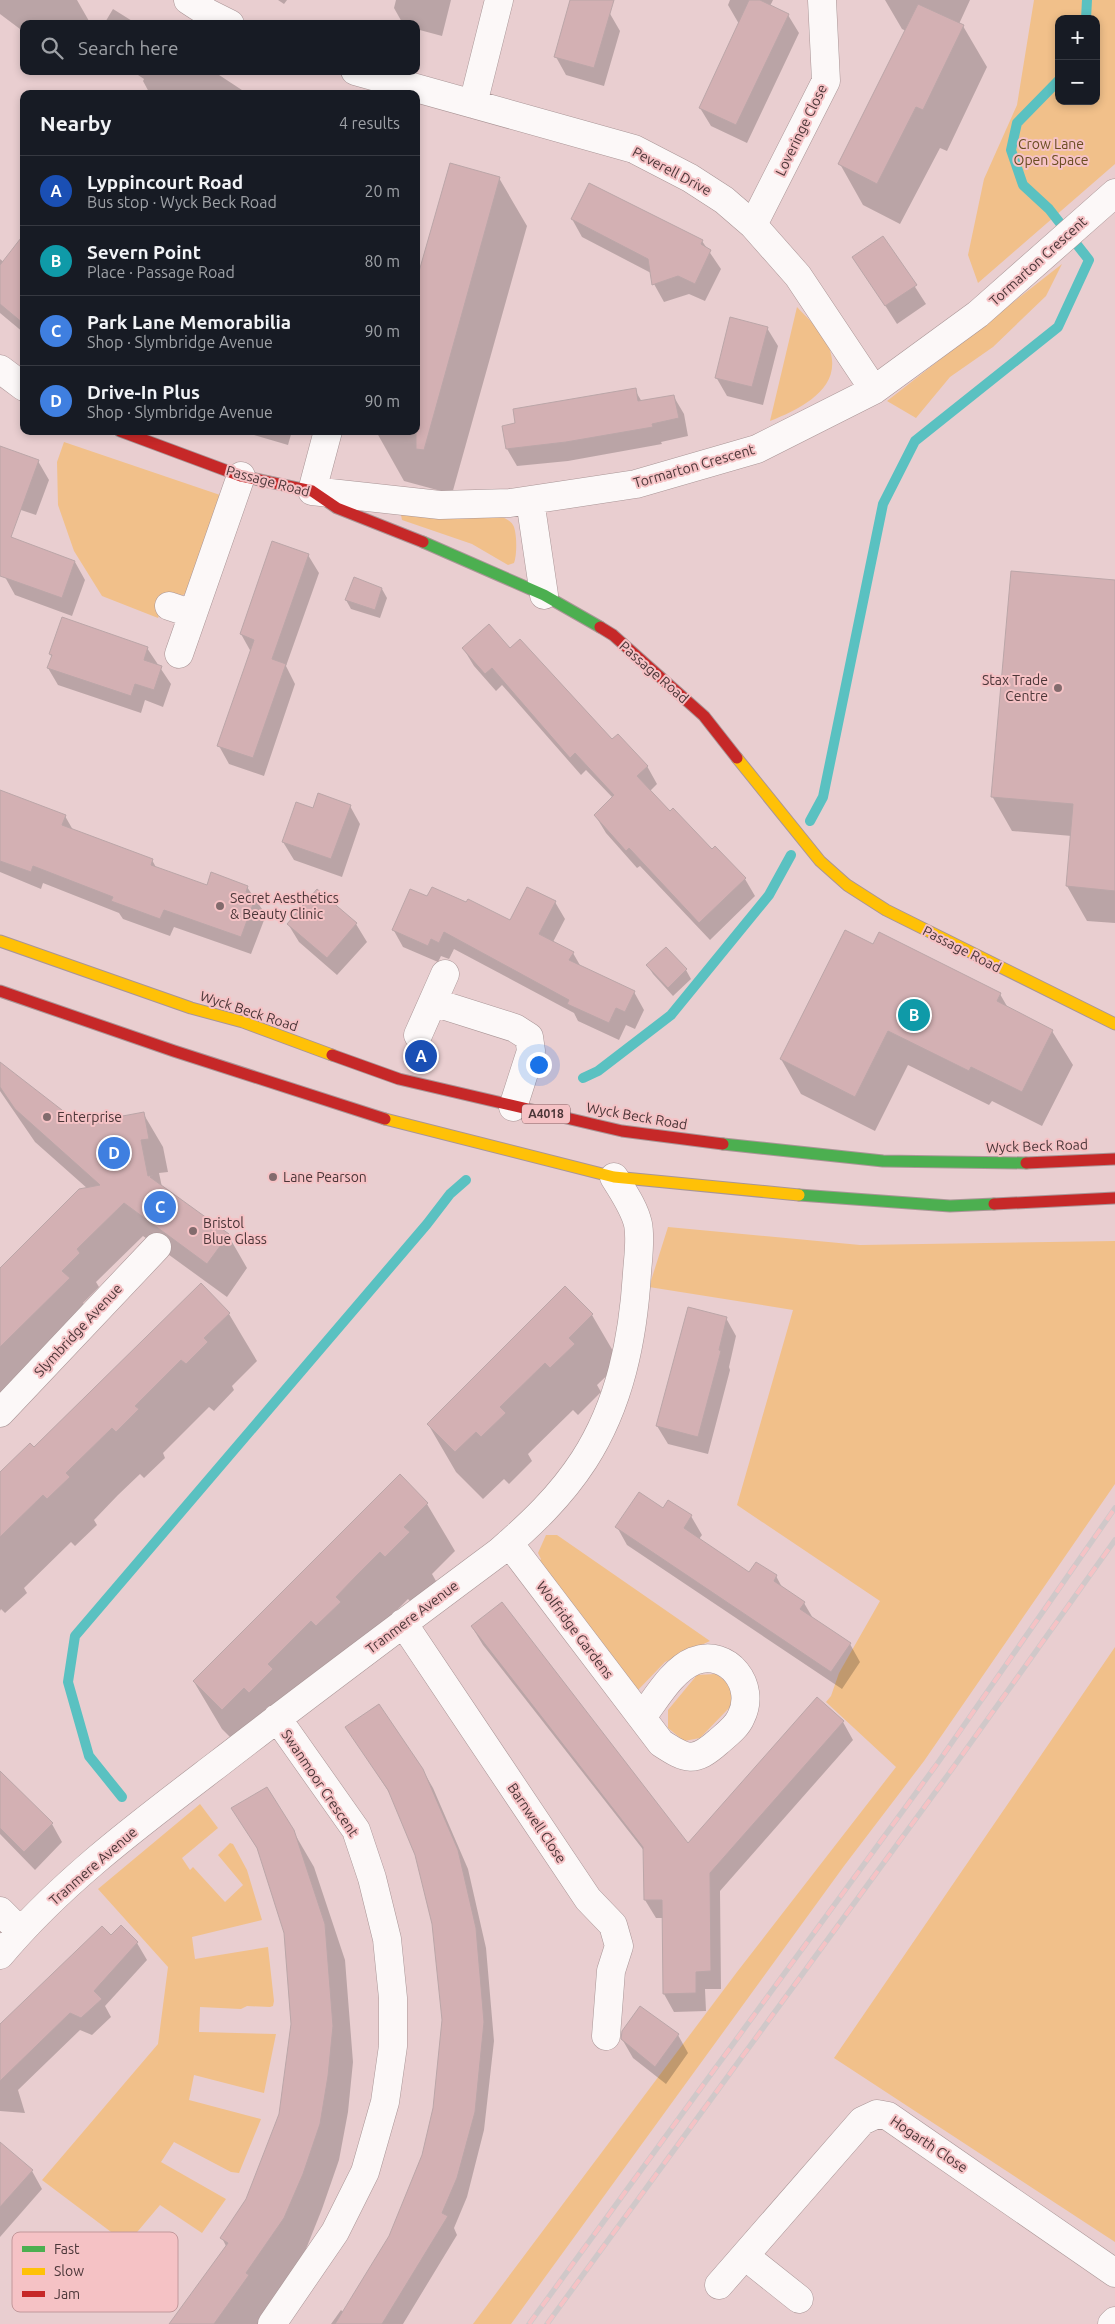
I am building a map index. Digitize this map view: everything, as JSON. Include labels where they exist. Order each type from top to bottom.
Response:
[{"type":"main road","name":"Passage Road","points":[[131,435],[241,476],[312,491],[337,508],[489,569],[544,595],[613,636],[704,716],[802,840],[820,861],[847,885],[886,910],[1115,1024]]},
{"type":"main road","name":"Wyck Beck Road","points":[[0,941],[191,1008],[243,1022],[399,1078],[513,1107],[646,1136],[883,1161],[1013,1164],[1115,1159]]},
{"type":"main road","points":[[0,991],[174,1051],[392,1121],[614,1177],[863,1202],[950,1206],[1115,1198]]},
{"type":"street","points":[[188,0],[222,20]]},
{"type":"street","points":[[473,104],[499,0]]},
{"type":"street","name":"Loveringe Close","points":[[753,225],[826,81],[822,0]]},
{"type":"street","name":"Peverell Drive","points":[[365,75],[403,90]]},
{"type":"street","name":"Peverell Drive","points":[[420,96],[473,104],[634,149],[690,178],[724,200],[753,225],[798,276],[874,390]]},
{"type":"street","name":"Tormarton Crescent","points":[[312,491],[440,505],[510,503],[636,484],[757,449],[874,390],[978,314],[1106,201]]},
{"type":"street","points":[[0,368],[20,384]]},
{"type":"street","points":[[0,386],[20,391]]},
{"type":"street","points":[[312,491],[327,435]]},
{"type":"street","points":[[179,654],[181,610],[241,476]]},
{"type":"street","points":[[530,500],[544,595]]},
{"type":"street","points":[[418,1035],[445,974]]},
{"type":"street","points":[[433,1002],[515,1028],[529,1038],[531,1050],[513,1107]]},
{"type":"street","name":"Tranmere Avenue","points":[[0,1955],[20,1931],[83,1873],[150,1816],[509,1543],[540,1516],[559,1495],[583,1461],[607,1420],[624,1368],[634,1314],[638,1225],[634,1210],[614,1177]]},
{"type":"street","name":"Slymbridge Avenue","points":[[0,1413],[157,1247]]},
{"type":"street","name":"Wolfridge Gardens","points":[[509,1543],[642,1717]]},
{"type":"street","name":"Barnwell Close","points":[[403,1623],[588,1898],[613,1925],[619,1946],[611,1970],[606,2036]]},
{"type":"street","name":"Swanmoor Crescent","points":[[272,2324],[335,2232],[365,2172],[385,2102],[393,2046],[393,1998],[387,1939],[372,1878],[356,1830],[277,1718]]},
{"type":"street","points":[[0,1911],[20,1931]]},
{"type":"street","name":"Hogarth Close","points":[[719,2285],[862,2122],[877,2114],[888,2116],[1115,2272]]},
{"type":"street","points":[[744,2256],[800,2299]]},
{"type":"street","points":[[1112,2324],[1115,2320]]},
{"type":"green space","name":"Crow Lane Open Space","points":[[1034,0],[1115,0],[1115,164],[978,283],[968,255],[984,179],[1017,105]]},
{"type":"green space","points":[[1062,264],[1046,296],[993,347],[950,377],[916,418],[887,401]]},
{"type":"green space","points":[[797,307],[825,339],[831,355],[832,369],[828,381],[820,392],[797,409],[770,421]]},
{"type":"green space","points":[[64,442],[223,496],[191,592],[177,597],[167,595],[158,618],[102,596],[74,551],[58,505],[57,462]]},
{"type":"green space","points":[[401,515],[499,516],[504,518],[512,523],[515,531],[516,550],[514,563],[508,565],[472,544],[402,520]]},
{"type":"green space","points":[[668,1227],[860,1245],[1115,1241],[1115,1484],[924,1761],[844,1866],[511,2324],[473,2324],[737,1972],[896,1767],[826,1702],[831,1696],[839,1673],[880,1601],[737,1505],[793,1310],[649,1287]]},
{"type":"green space","points":[[546,1535],[557,1535],[710,1641],[665,1662],[638,1690],[623,1683],[535,1565],[541,1559],[538,1553]]},
{"type":"green space","points":[[1115,1647],[1115,2242],[834,2058]]},
{"type":"green space","points":[[716,1674],[732,1686],[731,1706],[700,1738],[684,1741],[668,1728],[668,1710],[697,1675]]},
{"type":"green space","points":[[200,1804],[218,1828],[182,1858],[190,1870],[193,1867],[225,1902],[243,1885],[218,1855],[230,1843],[233,1844],[247,1870],[262,1920],[192,1937],[195,1959],[268,1947],[273,2006],[247,2006],[241,2009],[200,2007],[199,2032],[276,2034],[264,2093],[194,2075],[189,2100],[261,2119],[239,2173],[231,2172],[174,2142],[161,2162],[226,2199],[202,2233],[160,2205],[137,2232],[111,2232],[42,2180],[158,2044],[168,1967],[98,1889]]},
{"type":"building","points":[[570,0],[614,0],[594,68],[554,57]]},
{"type":"building","points":[[749,0],[760,0],[789,14],[736,125],[699,108]]},
{"type":"building","points":[[918,4],[964,25],[923,110],[916,107],[877,184],[838,164]]},
{"type":"building","points":[[450,163],[500,177],[424,450],[416,449],[416,435],[420,435],[420,268]]},
{"type":"building","points":[[589,183],[703,240],[701,244],[711,250],[695,284],[678,276],[652,285],[648,259],[571,219]]},
{"type":"building","points":[[883,236],[917,285],[885,306],[852,257]]},
{"type":"building","points":[[20,239],[20,321],[0,304],[0,265]]},
{"type":"building","points":[[730,317],[768,327],[752,387],[715,378]]},
{"type":"building","points":[[636,388],[638,401],[674,395],[679,418],[652,424],[653,427],[566,442],[506,449],[502,426],[515,423],[513,409]]},
{"type":"building","points":[[0,446],[39,460],[11,537],[75,561],[62,598],[0,576]]},
{"type":"building","points":[[272,541],[309,554],[272,659],[286,664],[253,758],[217,746],[254,640],[240,634]]},
{"type":"building","name":"Stax Trade Centre","points":[[1011,571],[1115,580],[1115,891],[1066,886],[1073,804],[991,797]]},
{"type":"building","points":[[354,577],[382,588],[375,610],[345,600]]},
{"type":"building","points":[[62,617],[148,647],[144,660],[162,666],[154,690],[135,684],[131,696],[47,668],[52,655],[49,654]]},
{"type":"building","points":[[489,624],[510,648],[520,639],[612,739],[618,734],[648,766],[637,776],[670,811],[673,808],[712,849],[715,846],[746,878],[699,923],[629,848],[626,851],[594,815],[614,795],[575,753],[570,758],[492,668],[485,674],[462,648]]},
{"type":"building","points":[[0,790],[66,815],[62,825],[153,859],[151,865],[207,885],[211,872],[248,886],[246,892],[256,896],[241,937],[164,910],[160,919],[111,901],[113,897],[33,866],[31,872],[0,861]]},
{"type":"building","points":[[318,793],[351,805],[331,859],[282,842],[296,802],[313,808]]},
{"type":"building","points":[[432,887],[466,902],[468,899],[510,920],[527,887],[556,901],[539,934],[574,952],[569,960],[635,991],[625,1012],[616,1008],[609,1023],[567,1004],[569,1000],[444,932],[439,943],[431,939],[428,946],[392,930],[410,889],[427,896]]},
{"type":"building","points":[[317,889],[357,923],[327,958],[287,924]]},
{"type":"building","points":[[845,930],[873,944],[879,932],[1001,993],[997,1001],[1053,1030],[1022,1092],[971,1067],[969,1071],[888,1031],[855,1097],[780,1059]]},
{"type":"building","points":[[666,947],[687,969],[668,988],[646,965]]},
{"type":"building","points":[[0,1062],[80,1124],[144,1112],[149,1139],[141,1140],[148,1176],[153,1175],[150,1177],[229,1234],[207,1264],[124,1203],[77,1249],[80,1253],[62,1271],[70,1278],[0,1347],[0,1268],[79,1189],[100,1185],[15,1109],[0,1087]]},
{"type":"building","points":[[201,1283],[230,1313],[204,1338],[208,1342],[186,1364],[181,1360],[135,1406],[139,1409],[116,1432],[112,1428],[66,1473],[70,1477],[47,1499],[43,1495],[0,1537],[0,1472],[30,1443],[34,1447]]},
{"type":"building","points":[[565,1286],[593,1314],[569,1338],[575,1344],[550,1368],[545,1363],[500,1407],[506,1413],[481,1437],[476,1432],[455,1452],[427,1424]]},
{"type":"building","points":[[688,1307],[727,1317],[719,1350],[721,1351],[698,1437],[656,1426]]},
{"type":"building","points":[[400,1474],[428,1503],[404,1527],[410,1532],[385,1557],[380,1552],[336,1597],[341,1602],[316,1626],[311,1621],[268,1664],[273,1669],[249,1693],[244,1688],[222,1710],[193,1681]]},
{"type":"building","points":[[639,1492],[663,1508],[668,1500],[692,1515],[684,1528],[749,1572],[756,1562],[777,1575],[774,1581],[805,1602],[800,1609],[851,1643],[831,1672],[615,1527]]},
{"type":"building","points":[[502,1602],[688,1843],[817,1697],[844,1721],[710,1873],[711,1971],[696,1972],[696,1993],[663,1994],[662,1900],[644,1900],[643,1847],[471,1626]]},
{"type":"building","points":[[379,1704],[423,1769],[458,1850],[476,1928],[484,2022],[475,2112],[457,2178],[442,2213],[448,2216],[382,2324],[335,2324],[389,2236],[422,2155],[433,2108],[442,2020],[432,1924],[415,1855],[388,1790],[345,1727]]},
{"type":"building","points":[[0,1771],[53,1823],[24,1852],[0,1828]]},
{"type":"building","points":[[267,1787],[294,1830],[325,1924],[333,2026],[328,2076],[320,2124],[303,2174],[284,2218],[246,2273],[249,2275],[214,2324],[169,2324],[228,2243],[220,2238],[246,2199],[279,2114],[291,2024],[284,1933],[257,1848],[231,1808]]},
{"type":"building","points":[[121,1925],[138,1942],[94,1991],[102,1999],[81,2018],[70,2013],[0,2081],[0,2024],[102,1926],[111,1935]]},
{"type":"building","points":[[640,2006],[679,2034],[655,2067],[621,2039],[622,2031]]},
{"type":"building","points":[[0,2142],[33,2170],[0,2207]]},
{"type":"waterway","points":[[1086,15],[1087,0]]},
{"type":"waterway","points":[[810,821],[823,797],[883,504],[915,441],[1058,327],[1089,260],[1049,209],[1023,185],[1011,150],[1017,123],[1055,84]]},
{"type":"waterway","points":[[583,1078],[598,1071],[671,1015],[769,895],[791,855]]},
{"type":"waterway","points":[[122,1797],[89,1756],[68,1682],[75,1636],[427,1224],[450,1194],[466,1180]]},
{"type":"railway","points":[[529,2324],[937,1764],[1115,1508]]},
{"type":"railway","points":[[547,2324],[950,1772],[1115,1540]]},
{"type":"traffic: fast","points":[[423,542],[544,595],[600,627]]},
{"type":"traffic: fast","points":[[723,1144],[883,1161],[1026,1163]]},
{"type":"traffic: fast","points":[[799,1195],[950,1206],[994,1204]]},
{"type":"traffic: slow","points":[[737,758],[820,861],[847,885],[886,910],[1115,1024]]},
{"type":"traffic: slow","points":[[0,941],[191,1008],[243,1022],[332,1055]]},
{"type":"traffic: slow","points":[[385,1119],[614,1177],[799,1195]]},
{"type":"traffic: jam","points":[[131,435],[241,476],[312,491],[337,508],[423,542]]},
{"type":"traffic: jam","points":[[600,627],[613,635],[704,716],[737,758]]},
{"type":"traffic: jam","points":[[0,991],[174,1051],[385,1119]]},
{"type":"traffic: jam","points":[[332,1055],[399,1079],[622,1131],[723,1144]]},
{"type":"traffic: jam","points":[[1026,1163],[1115,1159]]},
{"type":"traffic: jam","points":[[994,1204],[1115,1198]]},
{"type":"place","name":"Stax Trade Centre","points":[[1058,688]]},
{"type":"place","name":"Secret Aesthetics & Beauty Clinic","points":[[220,906]]},
{"type":"place","name":"Severn Point","points":[[914,1015]]},
{"type":"place","name":"Lyppincourt Road","points":[[421,1056]]},
{"type":"place","name":"Enterprise","points":[[47,1117]]},
{"type":"place","name":"Drive-In Plus","points":[[114,1153]]},
{"type":"place","name":"Lane Pearson","points":[[273,1177]]},
{"type":"place","name":"Park Lane Memorabilia","points":[[160,1207]]},
{"type":"place","name":"Bristol Blue Glass","points":[[193,1231]]}]
